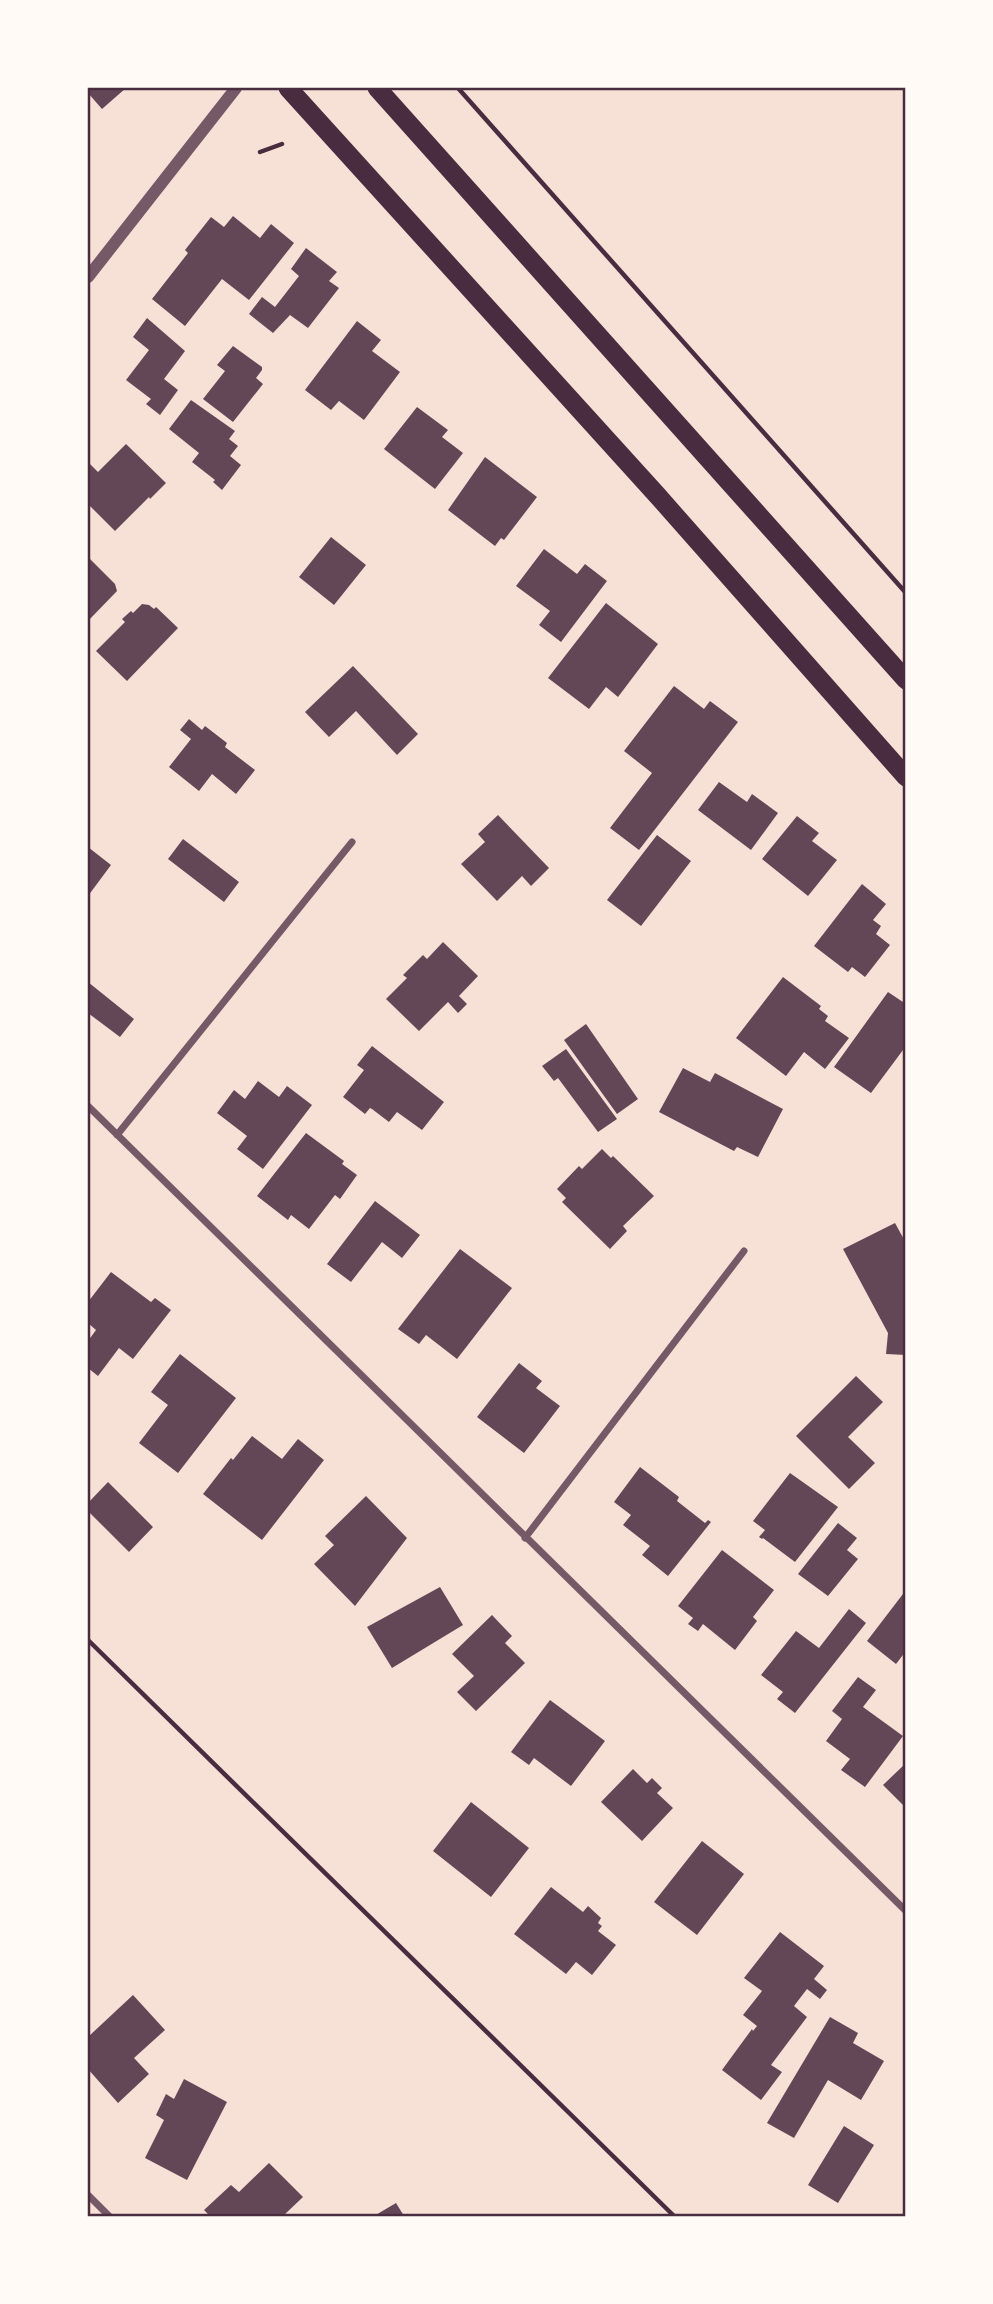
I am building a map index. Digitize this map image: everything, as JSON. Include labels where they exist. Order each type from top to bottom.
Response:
[{"type":"highway","points":[[288,88],[657,495],[905,777]]},
{"type":"highway","points":[[377,88],[905,680]]},
{"type":"street","points":[[88,277],[236,88]]},
{"type":"street","points":[[117,1135],[352,842]]},
{"type":"street","points":[[88,1106],[905,1911]]},
{"type":"street","points":[[525,1538],[744,1251]]},
{"type":"street","points":[[88,2195],[109,2217]]},
{"type":"path","points":[[458,88],[905,593]]},
{"type":"path","points":[[260,152],[282,144]]},
{"type":"path","points":[[88,1640],[674,2217]]},
{"type":"building","points":[[88,88],[126,88],[102,109],[88,93]]},
{"type":"building","points":[[233,216],[260,238],[271,224],[294,243],[249,300],[222,279],[185,326],[152,299],[188,253],[185,250],[211,217],[224,227]]},
{"type":"building","points":[[306,248],[337,272],[329,281],[339,288],[308,328],[290,315],[273,333],[249,314],[262,297],[275,307],[299,276],[291,269]]},
{"type":"building","points":[[147,318],[185,351],[164,379],[178,390],[160,415],[146,404],[151,399],[126,380],[149,350],[133,337]]},
{"type":"building","points":[[357,321],[381,340],[372,351],[400,372],[364,420],[339,401],[331,410],[305,390]]},
{"type":"building","points":[[233,346],[262,367],[256,378],[263,384],[233,422],[203,399],[225,371],[217,365]]},
{"type":"building","points":[[191,400],[235,431],[229,439],[238,446],[230,456],[241,465],[222,490],[213,482],[215,480],[192,462],[199,453],[169,429]]},
{"type":"building","points":[[417,407],[448,430],[442,437],[463,453],[435,489],[384,449]]},
{"type":"building","points":[[126,444],[166,483],[115,531],[88,504],[88,462],[98,472]]},
{"type":"building","points":[[485,457],[537,497],[504,540],[501,538],[495,546],[448,510]]},
{"type":"building","points":[[331,537],[366,565],[334,605],[299,577]]},
{"type":"building","points":[[544,549],[577,574],[585,564],[607,581],[561,642],[539,625],[550,611],[516,586]]},
{"type":"building","points":[[88,557],[115,584],[117,591],[88,621]]},
{"type":"building","points":[[606,603],[658,644],[618,697],[606,687],[589,709],[548,678]]},
{"type":"building","points":[[142,604],[154,609],[156,607],[178,628],[127,681],[96,651],[125,622],[122,619]]},
{"type":"building","points":[[353,666],[418,734],[397,755],[356,711],[329,737],[305,712]]},
{"type":"building","points":[[674,686],[704,709],[710,701],[738,722],[639,850],[610,828],[652,773],[624,751]]},
{"type":"building","points":[[189,719],[202,730],[205,726],[227,743],[225,747],[255,770],[236,794],[212,774],[199,791],[169,767],[191,739],[180,730]]},
{"type":"building","points":[[719,782],[747,802],[752,794],[778,813],[751,850],[698,810]]},
{"type":"building","points":[[498,815],[549,868],[531,886],[522,876],[497,901],[461,864],[485,842],[478,834]]},
{"type":"building","points":[[797,816],[819,833],[812,841],[837,860],[808,896],[762,859]]},
{"type":"building","points":[[657,835],[691,861],[641,926],[607,900]]},
{"type":"building","points":[[183,839],[239,882],[224,902],[168,859]]},
{"type":"building","points":[[88,847],[111,865],[88,896]]},
{"type":"building","points":[[862,884],[886,904],[873,920],[881,926],[876,934],[890,945],[865,977],[852,967],[848,972],[814,946]]},
{"type":"building","points":[[443,942],[478,976],[459,996],[467,1004],[458,1013],[448,1002],[419,1031],[386,999],[407,978],[403,975],[423,955],[427,959]]},
{"type":"building","points":[[783,977],[821,1006],[819,1009],[828,1016],[825,1021],[849,1038],[825,1069],[804,1052],[786,1076],[736,1038]]},
{"type":"building","points":[[88,982],[134,1019],[120,1037],[88,1013]]},
{"type":"building","points":[[888,992],[906,1004],[906,1046],[871,1093],[834,1067]]},
{"type":"building","points":[[586,1024],[638,1099],[617,1114],[564,1040]]},
{"type":"building","points":[[372,1046],[444,1102],[422,1130],[397,1112],[389,1122],[370,1108],[365,1114],[343,1097],[364,1070],[357,1065]]},
{"type":"building","points":[[566,1049],[617,1119],[598,1132],[558,1078],[554,1081],[542,1066]]},
{"type":"building","points":[[683,1068],[710,1082],[715,1073],[783,1109],[758,1157],[737,1147],[734,1151],[659,1112]]},
{"type":"building","points":[[258,1081],[279,1097],[287,1086],[312,1105],[263,1169],[237,1149],[247,1136],[217,1113],[234,1090],[245,1099]]},
{"type":"building","points":[[306,1133],[344,1161],[342,1164],[357,1175],[340,1199],[335,1195],[309,1229],[291,1215],[288,1220],[257,1196]]},
{"type":"building","points":[[602,1149],[611,1158],[613,1156],[654,1196],[623,1226],[627,1231],[610,1249],[562,1202],[566,1198],[557,1189],[579,1166],[582,1169]]},
{"type":"building","points":[[375,1201],[420,1235],[402,1258],[382,1242],[351,1282],[327,1264]]},
{"type":"building","points":[[895,1223],[906,1243],[906,1355],[886,1354],[888,1333],[843,1249]]},
{"type":"building","points":[[460,1249],[512,1288],[457,1359],[426,1335],[419,1344],[398,1329]]},
{"type":"building","points":[[111,1272],[151,1302],[155,1298],[171,1310],[133,1359],[119,1348],[98,1376],[88,1368],[88,1341],[96,1330],[88,1323],[88,1302]]},
{"type":"building","points":[[180,1354],[236,1398],[178,1473],[139,1443],[168,1405],[151,1392]]},
{"type":"building","points":[[519,1363],[542,1381],[536,1388],[560,1406],[524,1453],[477,1417]]},
{"type":"building","points":[[856,1376],[883,1402],[848,1437],[875,1463],[849,1489],[796,1436]]},
{"type":"building","points":[[252,1436],[282,1459],[298,1439],[324,1460],[262,1540],[203,1494]]},
{"type":"building","points":[[640,1467],[679,1497],[677,1501],[705,1523],[708,1520],[711,1522],[668,1576],[642,1555],[650,1546],[623,1525],[631,1515],[614,1502]]},
{"type":"building","points":[[790,1473],[838,1507],[795,1562],[759,1537],[765,1530],[753,1521]]},
{"type":"building","points":[[108,1482],[153,1527],[129,1552],[88,1511],[88,1503]]},
{"type":"building","points":[[366,1496],[407,1538],[355,1606],[314,1564],[334,1545],[325,1536]]},
{"type":"building","points":[[838,1523],[857,1538],[847,1550],[858,1559],[828,1596],[798,1574]]},
{"type":"building","points":[[722,1550],[774,1590],[753,1617],[757,1621],[735,1650],[703,1624],[698,1631],[688,1624],[693,1618],[678,1606]]},
{"type":"building","points":[[440,1587],[463,1625],[392,1668],[367,1627]]},
{"type":"building","points":[[906,1590],[906,1651],[896,1664],[867,1641]]},
{"type":"building","points":[[849,1609],[866,1623],[795,1713],[777,1699],[783,1692],[761,1675],[796,1631],[819,1648]]},
{"type":"building","points":[[492,1615],[512,1636],[505,1643],[525,1663],[476,1711],[457,1692],[474,1676],[452,1654]]},
{"type":"building","points":[[858,1677],[876,1690],[863,1707],[903,1736],[865,1787],[841,1770],[850,1759],[826,1741],[842,1719],[832,1711]]},
{"type":"building","points":[[550,1700],[605,1741],[571,1786],[534,1758],[529,1765],[511,1752]]},
{"type":"building","points":[[906,1763],[906,1808],[883,1785]]},
{"type":"building","points":[[633,1769],[647,1783],[652,1778],[662,1788],[657,1793],[673,1808],[642,1841],[601,1802]]},
{"type":"building","points":[[471,1802],[529,1848],[491,1897],[433,1851]]},
{"type":"building","points":[[702,1841],[744,1874],[697,1935],[654,1902]]},
{"type":"building","points":[[551,1887],[583,1912],[588,1906],[601,1918],[598,1923],[602,1926],[598,1931],[616,1945],[592,1975],[576,1962],[566,1974],[514,1934]]},
{"type":"building","points":[[780,1932],[824,1966],[814,1979],[827,1990],[820,1999],[807,1989],[794,2006],[807,2017],[771,2065],[782,2072],[761,2100],[722,2070],[757,2026],[743,2015],[762,1991],[744,1978]]},
{"type":"building","points":[[133,1995],[165,2030],[134,2058],[149,2074],[118,2103],[88,2069],[88,2037]]},
{"type":"building","points":[[830,2017],[858,2033],[853,2043],[884,2061],[861,2100],[828,2080],[794,2138],[767,2123]]},
{"type":"building","points":[[184,2079],[227,2102],[187,2180],[145,2158],[164,2120],[156,2115],[166,2094],[174,2099]]},
{"type":"building","points":[[844,2126],[874,2145],[838,2203],[808,2185]]},
{"type":"building","points":[[269,2163],[303,2197],[283,2216],[210,2216],[204,2210],[231,2185],[239,2192]]},
{"type":"building","points":[[396,2203],[404,2216],[374,2216]]}]
